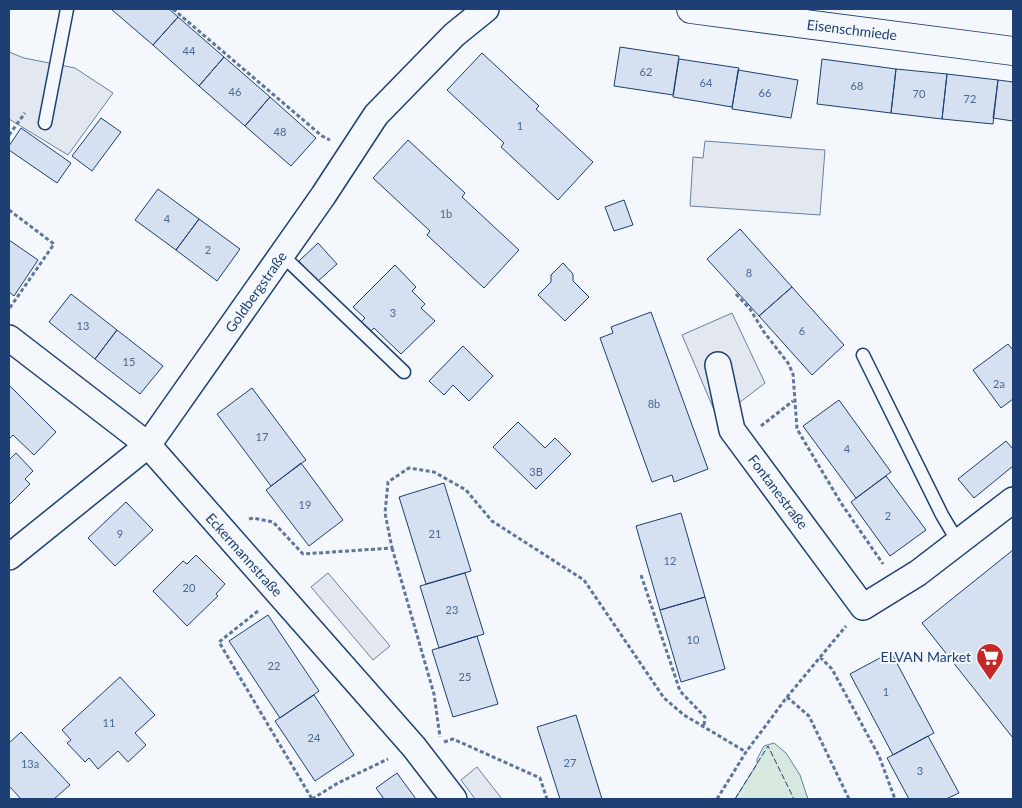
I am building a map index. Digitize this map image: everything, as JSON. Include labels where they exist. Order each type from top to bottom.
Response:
[{"type":"street","name":"Goldbergstraße","points":[[9,557],[148,445],[282,255],[376,115],[454,36],[486,9]]},
{"type":"street","name":"Eisenschmiede","points":[[691,9],[1013,51]]},
{"type":"street","name":"Eckermannstraße","points":[[9,338],[148,445],[414,747],[454,799]]},
{"type":"street","name":"Fontanestraße","points":[[718,365],[732,430],[863,607]]},
{"type":"street","points":[[863,607],[918,573],[1013,500]]},
{"type":"lane","points":[[45,123],[68,9]]},
{"type":"lane","points":[[282,255],[404,372]]},
{"type":"lane","points":[[862,355],[942,516],[958,542]]},
{"type":"path","points":[[173,9],[322,136],[352,152]]},
{"type":"path","points":[[9,135],[26,112]]},
{"type":"path","points":[[9,210],[54,244],[9,309]]},
{"type":"path","points":[[736,294],[750,309],[793,374],[797,429],[842,503],[898,585]]},
{"type":"path","points":[[740,442],[794,400]]},
{"type":"path","points":[[547,799],[540,778],[453,739],[441,743],[434,694],[392,548],[385,513],[388,482],[409,468],[434,472],[466,490],[492,521],[584,580],[664,698],[684,714],[746,752]]},
{"type":"path","points":[[253,518],[273,522],[303,554],[392,548]]},
{"type":"path","points":[[641,575],[680,691],[706,717],[704,726]]},
{"type":"path","points":[[279,594],[219,642],[312,799],[338,783],[414,747]]},
{"type":"path","points":[[717,799],[746,752],[787,697],[863,607]]},
{"type":"path","points":[[820,657],[832,668],[879,756],[895,799]]},
{"type":"path","points":[[787,697],[809,716],[849,799]]},
{"type":"shaded area","points":[[9,52],[24,58],[75,68],[113,93],[68,155],[9,119]]},
{"type":"shaded area","points":[[705,141],[825,150],[820,215],[690,206],[693,157],[703,158]]},
{"type":"shaded area","points":[[732,313],[765,383],[718,419],[682,335]]},
{"type":"shaded area","points":[[328,573],[390,646],[373,660],[311,587]]},
{"type":"shaded area","points":[[774,743],[786,753],[800,775],[808,799],[735,799],[757,764],[757,759],[764,746]]},
{"type":"shaded area","points":[[477,767],[502,799],[475,799],[461,780]]},
{"type":"building","points":[[111,9],[169,9],[178,17],[153,45]]},
{"type":"building","points":[[178,17],[224,57],[199,86],[153,45]]},
{"type":"building","points":[[620,47],[679,56],[673,95],[614,86]]},
{"type":"building","points":[[482,53],[539,106],[536,109],[593,162],[558,200],[501,147],[504,143],[447,90]]},
{"type":"building","points":[[224,57],[270,97],[245,126],[199,86]]},
{"type":"building","points":[[679,59],[739,68],[732,107],[673,97]]},
{"type":"building","points":[[822,59],[896,69],[891,113],[817,104]]},
{"type":"building","points":[[896,69],[947,74],[942,119],[891,113]]},
{"type":"building","points":[[738,70],[798,80],[791,118],[732,109]]},
{"type":"building","points":[[947,74],[998,80],[993,124],[942,119]]},
{"type":"building","points":[[998,80],[1013,82],[1013,121],[993,118]]},
{"type":"building","points":[[270,97],[316,138],[291,166],[245,126]]},
{"type":"building","points":[[101,118],[121,132],[92,171],[72,156]]},
{"type":"building","points":[[21,128],[71,163],[57,183],[9,150],[9,146]]},
{"type":"building","points":[[408,140],[465,193],[462,197],[519,250],[484,288],[427,235],[430,231],[373,178]]},
{"type":"building","points":[[158,189],[199,219],[176,250],[135,220]]},
{"type":"building","points":[[624,200],[633,225],[614,231],[605,207]]},
{"type":"building","points":[[199,219],[240,249],[217,281],[176,250]]},
{"type":"building","points":[[740,229],[792,287],[759,316],[707,259]]},
{"type":"building","points":[[9,240],[38,260],[14,296],[9,292]]},
{"type":"building","points":[[318,243],[337,264],[317,282],[299,261]]},
{"type":"building","points":[[563,263],[573,274],[573,281],[589,297],[565,321],[538,295],[551,282],[551,275]]},
{"type":"building","points":[[395,265],[416,287],[412,291],[425,304],[421,308],[435,321],[401,354],[374,328],[371,331],[361,322],[365,318],[353,307]]},
{"type":"building","points":[[792,287],[844,345],[812,375],[759,316]]},
{"type":"building","points":[[71,294],[117,330],[95,359],[49,322]]},
{"type":"building","points":[[651,312],[708,469],[674,482],[672,475],[652,482],[600,338],[613,333],[611,327]]},
{"type":"building","points":[[117,330],[163,366],[140,394],[95,359]]},
{"type":"building","points":[[1008,344],[1013,350],[1013,399],[1001,408],[973,370]]},
{"type":"building","points":[[463,346],[493,376],[469,401],[453,385],[444,395],[429,381]]},
{"type":"building","points":[[9,385],[56,432],[34,455],[13,435],[9,439]]},
{"type":"building","points":[[252,388],[306,460],[271,486],[217,414]]},
{"type":"building","points":[[839,400],[891,472],[856,498],[803,426]]},
{"type":"building","points":[[518,422],[545,448],[555,438],[571,454],[536,489],[493,447]]},
{"type":"building","points":[[1006,441],[1013,449],[1013,466],[974,498],[958,479]]},
{"type":"building","points":[[16,453],[33,471],[25,479],[30,484],[9,505],[9,460]]},
{"type":"building","points":[[301,463],[343,520],[309,546],[266,490]]},
{"type":"building","points":[[886,476],[926,530],[890,556],[851,502]]},
{"type":"building","points":[[444,483],[471,571],[426,584],[399,497]]},
{"type":"building","points":[[126,502],[153,530],[115,566],[88,538]]},
{"type":"building","points":[[681,513],[705,597],[660,610],[636,526]]},
{"type":"building","name":"ELVAN Market","points":[[1013,550],[1013,738],[922,623]]},
{"type":"building","points":[[196,555],[225,584],[216,594],[218,596],[187,626],[153,591],[183,561],[187,564]]},
{"type":"building","points":[[465,573],[484,634],[439,648],[420,586]]},
{"type":"building","points":[[705,597],[725,669],[681,682],[660,610]]},
{"type":"building","points":[[268,615],[319,691],[280,718],[229,641]]},
{"type":"building","points":[[477,636],[498,704],[453,717],[432,650]]},
{"type":"building","points":[[891,652],[934,733],[893,755],[850,674]]},
{"type":"building","points":[[120,677],[155,715],[135,733],[146,745],[128,762],[118,751],[98,769],[89,758],[85,762],[67,743],[71,740],[62,730]]},
{"type":"building","points":[[314,695],[354,755],[315,781],[275,721]]},
{"type":"building","points":[[576,715],[602,799],[560,799],[537,727]]},
{"type":"building","points":[[21,732],[70,785],[54,799],[21,799],[9,786],[9,743]]},
{"type":"building","points":[[928,736],[959,793],[946,799],[909,799],[887,758]]},
{"type":"building","points":[[397,773],[416,799],[384,799],[376,788]]},
{"type":"fence","points":[[735,799],[768,746],[794,799]]},
{"type":"place","name":"ELVAN Market","points":[[990,681]]}]
